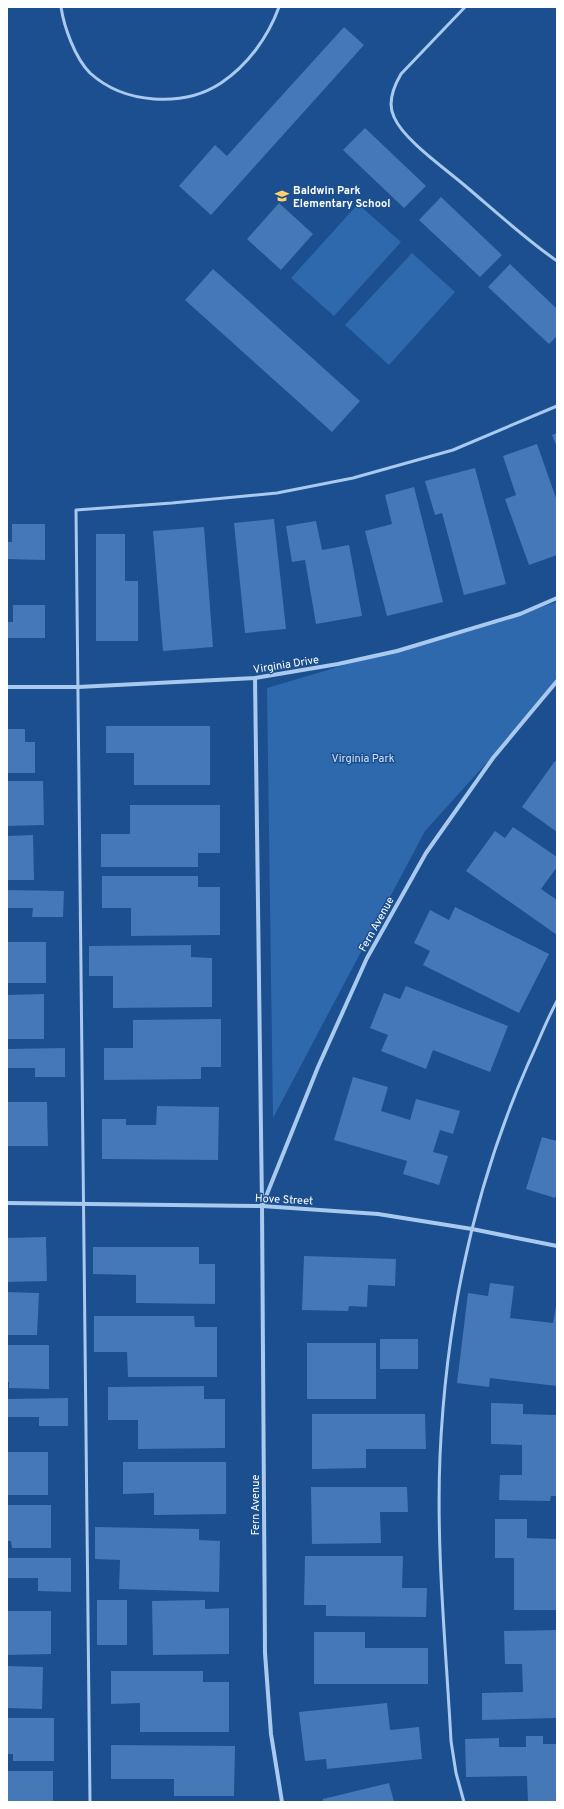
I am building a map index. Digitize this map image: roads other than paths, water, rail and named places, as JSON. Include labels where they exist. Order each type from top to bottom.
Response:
[{"type":"street","name":"Virginia Drive","points":[[7,687],[78,687],[255,678],[338,664],[397,651],[520,614],[557,598]]},
{"type":"street","name":"Fern Avenue","points":[[255,678],[262,1206],[265,1654],[271,1734],[282,1802]]},
{"type":"street","name":"Fern Avenue","points":[[262,1206],[318,1067],[367,958],[426,853],[484,770],[557,682]]},
{"type":"street","name":"Hove Street","points":[[7,1203],[262,1206],[378,1214],[472,1229],[557,1246]]},
{"type":"lane","points":[[61,7],[73,47],[90,72],[108,85],[127,93],[144,98],[160,99],[178,99],[194,95],[220,83],[243,64],[259,45],[272,25],[279,7]]},
{"type":"lane","points":[[464,7],[401,74],[395,86],[391,101],[393,116],[402,130],[425,152],[557,262]]},
{"type":"lane","points":[[90,1802],[76,510],[172,504],[277,493],[352,478],[453,450],[557,406]]},
{"type":"lane","points":[[464,1802],[450,1742],[440,1522],[440,1471],[445,1380],[456,1304],[472,1229],[492,1159],[515,1093],[557,1002]]},
{"type":"place","name":"Baldwin Park Elementary School","points":[[282,196]]},
{"type":"park label","name":"Virginia Park","points":[[363,758]]}]
